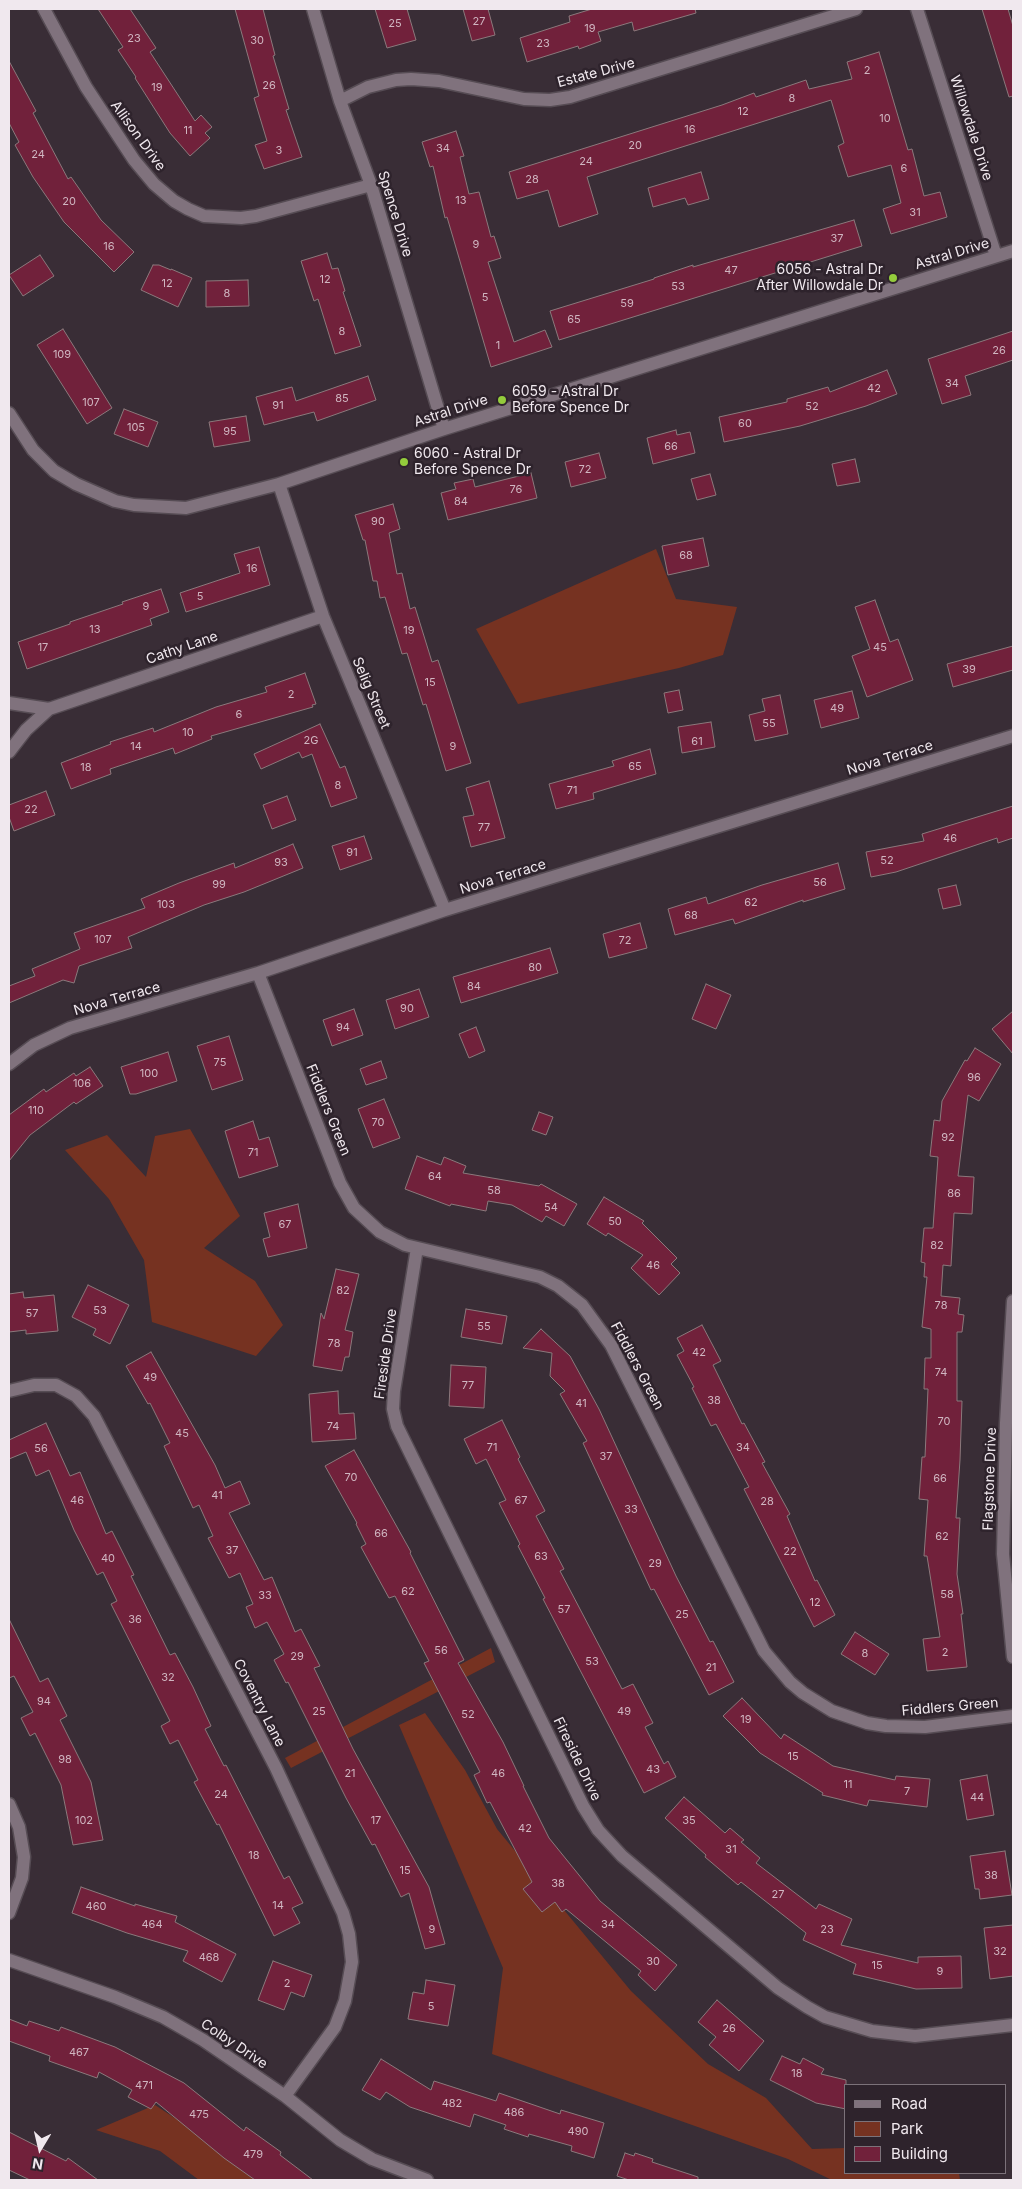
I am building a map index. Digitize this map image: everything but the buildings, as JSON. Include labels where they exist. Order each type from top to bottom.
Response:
[{"type":"street","name":"Allison Drive","points":[[44,9],[86,87],[134,160],[154,184],[188,209],[204,216],[241,218],[256,216],[371,185]]},
{"type":"street","name":"Spence Drive","points":[[312,9],[340,101],[371,185],[444,429]]},
{"type":"street","name":"Estate Drive","points":[[340,101],[368,87],[396,80],[410,79],[439,81],[524,99],[550,100],[570,97],[598,90],[856,9]]},
{"type":"street","name":"Willowdale Drive","points":[[917,9],[996,256]]},
{"type":"street","name":"Astral Drive","points":[[9,413],[33,450],[54,471],[76,484],[114,501],[156,508],[186,508],[279,484],[444,429],[1013,251]]},
{"type":"street","name":"Selig Street","points":[[279,484],[323,616],[445,910]]},
{"type":"street","name":"Cathy Lane","points":[[9,752],[26,730],[49,709],[323,616]]},
{"type":"street","name":"Cathy Lane","points":[[9,703],[49,709]]},
{"type":"street","name":"Nova Terrace","points":[[9,1064],[34,1046],[70,1028],[258,973],[445,910],[1013,736]]},
{"type":"street","name":"Fiddlers Green","points":[[258,973],[348,1198],[358,1212],[380,1232],[405,1245],[540,1278],[568,1292],[590,1314],[611,1345],[764,1651],[784,1676],[803,1693],[832,1711],[886,1726],[925,1727],[1013,1716]]},
{"type":"street","name":"Fireside Drive","points":[[417,1248],[394,1391],[393,1409],[397,1426],[583,1806],[598,1830],[622,1856],[778,1988],[825,2017],[872,2031],[915,2036],[1013,2025]]},
{"type":"street","name":"Flagstone Drive","points":[[1013,1301],[1006,1423],[1003,1554],[1013,1657]]},
{"type":"street","name":"Coventry Lane","points":[[9,1391],[34,1384],[56,1385],[76,1396],[94,1416],[276,1768],[343,1914],[349,1934],[352,1962],[345,2001],[335,2027],[285,2096]]},
{"type":"street","points":[[9,1804],[19,1827],[24,1857],[22,1878],[9,1913]]},
{"type":"street","name":"Colby Drive","points":[[9,1960],[115,1997],[163,2017],[203,2040],[285,2096],[340,2140],[364,2154],[427,2180]]},
{"type":"green space","points":[[656,549],[676,599],[737,607],[723,655],[679,668],[518,704],[476,629]]},
{"type":"green space","points":[[190,1129],[240,1216],[204,1248],[255,1281],[283,1325],[256,1356],[152,1322],[144,1260],[109,1199],[65,1150],[107,1135],[146,1177],[155,1136]]},
{"type":"green space","points":[[491,1648],[495,1662],[291,1768],[285,1758]]},
{"type":"green space","points":[[425,1713],[465,1770],[497,1829],[631,1991],[708,2064],[766,2098],[812,2149],[844,2148],[844,2174],[959,2174],[960,2180],[832,2180],[788,2159],[492,2054],[503,1968],[399,1725]]},
{"type":"green space","points":[[155,2105],[269,2180],[199,2180],[160,2151],[96,2130]]},
{"type":"place","name":"6056 - Astral Dr After Willowdale Dr","points":[[893,278]]},
{"type":"place","name":"6059 - Astral Dr Before Spence Dr","points":[[502,400]]},
{"type":"place","name":"6060 - Astral Dr Before Spence Dr","points":[[404,462]]}]
